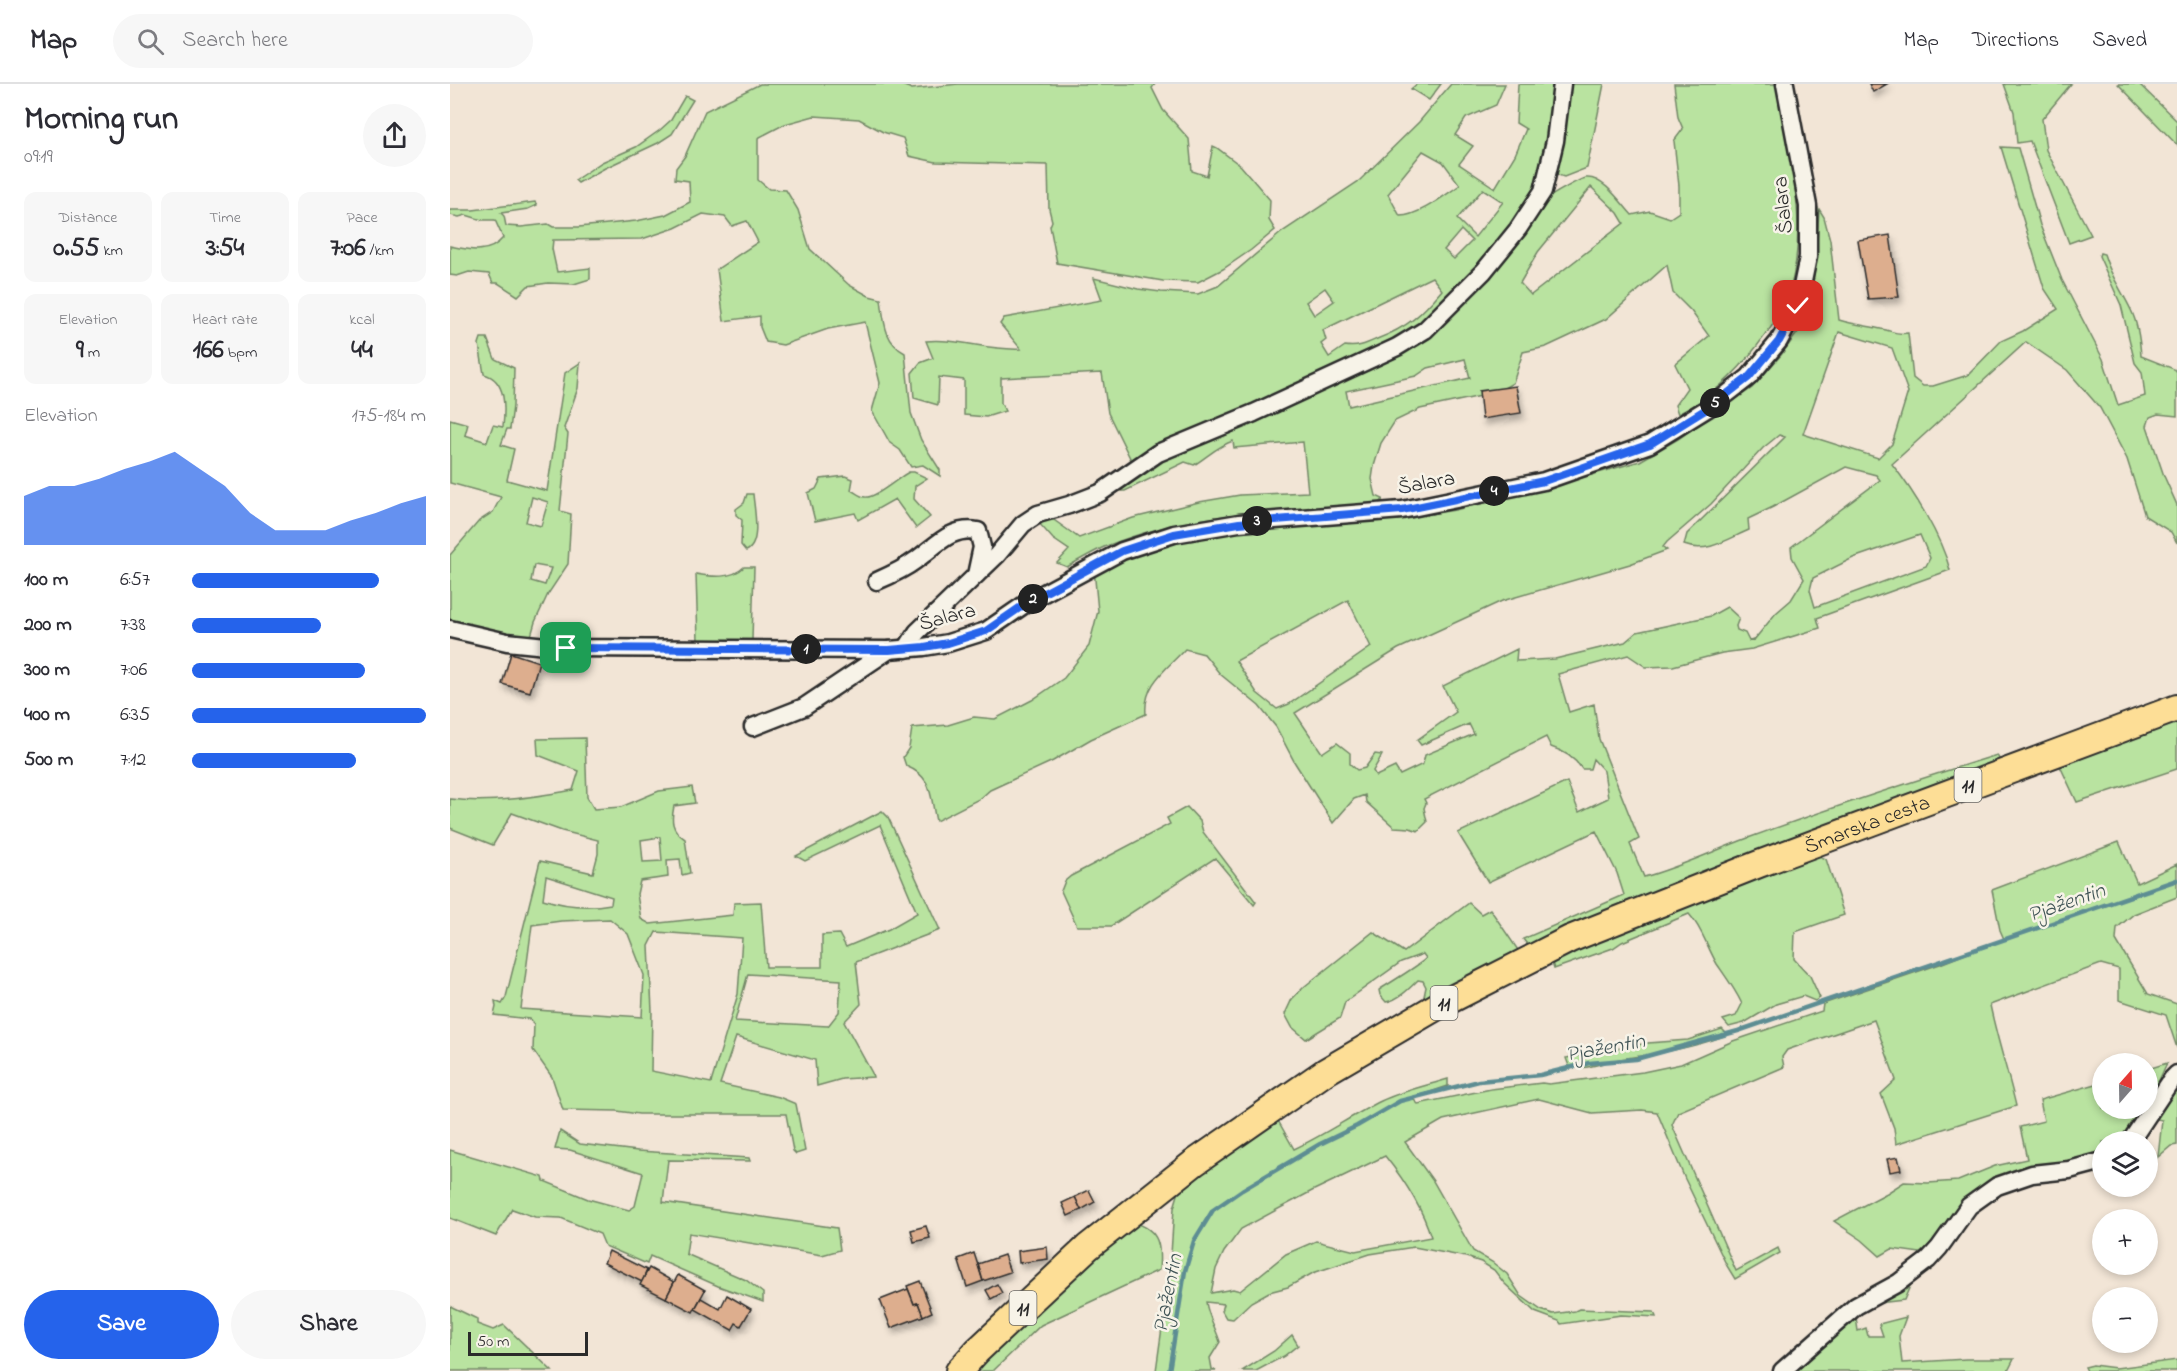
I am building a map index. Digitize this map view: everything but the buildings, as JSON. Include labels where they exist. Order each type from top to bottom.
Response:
[{"type":"main road","name":"Šmarska cesta","points":[[959,1371],[977,1351],[1088,1247],[1194,1163],[1325,1072],[1436,1007],[1530,957],[1570,939],[1759,864],[2177,708]]},
{"type":"street","name":"Šalara","points":[[898,649],[997,555],[1023,525],[1038,514],[1069,506],[1100,493],[1158,453],[1254,413],[1397,347],[1425,330],[1484,271],[1518,229],[1543,191],[1555,141],[1562,84]]},
{"type":"street","name":"Šalara","points":[[450,629],[507,642],[566,648],[898,649],[948,643],[986,631],[1031,600],[1122,551],[1174,534],[1239,523],[1402,510],[1544,481],[1650,444],[1713,405],[1749,377],[1779,341],[1798,306],[1808,257],[1808,206],[1785,84]]},
{"type":"street","points":[[878,581],[916,560],[944,537],[966,529],[978,531],[982,547],[976,575]]},
{"type":"street","points":[[753,727],[804,707],[898,649]]},
{"type":"street","points":[[2137,1131],[2172,1078],[2177,1074]]},
{"type":"street","points":[[1782,1371],[1856,1306],[1898,1283],[1928,1260],[1970,1206],[1997,1186],[2032,1174],[2069,1170],[2092,1164]]},
{"type":"green space","points":[[760,84],[899,84],[912,89],[958,84],[1155,84],[1152,88],[1163,110],[1189,139],[1192,171],[1207,176],[1213,146],[1217,148],[1241,166],[1270,200],[1269,220],[1275,230],[1223,269],[1198,282],[1163,281],[1057,263],[1050,226],[1052,221],[1049,209],[1048,165],[936,162],[909,156],[903,138],[883,132],[859,119],[814,116],[785,124],[758,138],[758,180],[769,189],[786,190],[798,210],[810,249],[849,285],[869,296],[881,299],[884,323],[889,337],[905,353],[911,413],[921,440],[940,470],[940,476],[923,465],[911,467],[900,450],[890,443],[872,411],[880,383],[865,322],[828,329],[783,345],[766,342],[760,327],[760,316],[724,321],[717,269],[758,242],[747,221],[732,226],[725,217],[703,214],[675,228],[642,239],[553,240],[552,249],[557,272],[590,268],[590,279],[574,284],[548,283],[528,286],[518,296],[498,283],[493,283],[489,274],[469,272],[457,276],[450,275],[450,246],[471,250],[485,249],[503,238],[495,220],[450,215],[450,210],[473,210],[535,202],[537,205],[528,209],[501,213],[506,226],[548,224],[553,227],[579,227],[636,221],[665,215],[690,202],[689,181],[675,179],[676,168],[685,156],[705,111]]},
{"type":"green space","points":[[1417,84],[1441,84],[1429,100],[1411,89]]},
{"type":"green space","points":[[1451,84],[1505,84],[1496,105],[1466,118],[1455,135],[1473,146],[1459,164],[1495,188],[1515,155],[1526,129],[1516,123],[1518,84],[1558,84],[1554,112],[1534,195],[1490,256],[1413,333],[1132,462],[1108,413],[1102,373],[1001,378],[1001,403],[1005,411],[986,417],[964,415],[964,380],[939,377],[938,405],[914,398],[912,373],[920,363],[933,358],[926,341],[949,341],[1021,349],[1000,324],[1004,318],[1102,300],[1094,278],[1161,292],[1198,294],[1218,286],[1282,232],[1359,181],[1419,122]],"holes":[[[1423,151],[1443,162],[1460,185],[1415,213],[1400,216],[1388,194]],[[1483,189],[1503,202],[1475,237],[1457,219]],[[1461,230],[1472,241],[1454,259],[1444,250]],[[1432,277],[1442,290],[1413,319],[1388,334],[1362,345],[1345,346],[1329,357],[1321,344],[1326,340],[1323,330]],[[1325,288],[1334,301],[1314,315],[1306,302]]]},
{"type":"green space","points":[[1569,84],[1604,84],[1587,168],[1564,177],[1555,174]]},
{"type":"green space","points":[[1674,84],[1776,84],[1796,192],[1797,246],[1794,273],[1787,300],[1778,318],[1749,357],[1722,385],[1701,401],[1678,414],[1675,405],[1687,388],[1675,364],[1709,336],[1691,311],[1673,293],[1667,265],[1606,319],[1546,347],[1523,352],[1513,383],[1495,393],[1420,409],[1395,421],[1381,443],[1374,466],[1372,479],[1376,496],[1383,499],[1379,505],[1274,511],[1206,519],[1138,535],[1104,547],[1067,567],[1057,563],[1069,550],[1053,539],[1038,522],[1051,518],[1079,538],[1133,518],[1199,502],[1240,495],[1308,492],[1303,442],[1234,448],[1233,441],[1218,448],[1194,465],[1185,462],[1125,491],[1116,491],[1132,478],[1168,458],[1402,349],[1544,200],[1577,181],[1586,178],[1599,181],[1632,215],[1650,211],[1670,218],[1679,212],[1679,186],[1674,141],[1683,129],[1678,117]],"holes":[[[1591,187],[1618,213],[1624,223],[1531,295],[1520,283],[1538,252]],[[1465,359],[1470,378],[1349,406],[1346,391],[1416,376],[1428,368]]]},
{"type":"green space","points":[[2004,84],[2071,84],[2042,119],[2046,150],[2091,235],[2069,243],[2030,141],[2017,143],[2014,112]]},
{"type":"green space","points":[[2118,84],[2139,84],[2177,121],[2177,145]]},
{"type":"green space","points":[[685,96],[693,100],[672,134],[578,183],[575,180],[602,162],[636,147],[660,130],[671,120]]},
{"type":"green space","points":[[2001,147],[2018,148],[2040,225],[2062,280],[2103,359],[2118,405],[2145,396],[2142,372],[2135,363],[2121,305],[2099,256],[2100,253],[2104,254],[2133,315],[2141,356],[2174,369],[2177,373],[2177,416],[2158,414],[2150,417],[2147,426],[2164,476],[2177,505],[2177,543],[2171,532],[2145,516],[2127,459],[2100,408],[2067,370],[2026,342],[1892,464],[1926,515],[1950,570],[1817,618],[1820,628],[1752,649],[1722,653],[1673,666],[1646,667],[1628,655],[1558,674],[1569,712],[1594,704],[1599,739],[1639,839],[1630,844],[1644,877],[1841,805],[1934,775],[1997,755],[2001,763],[1530,948],[1523,939],[1624,895],[1617,873],[1596,831],[1488,882],[1458,833],[1567,782],[1579,812],[1608,798],[1604,771],[1593,759],[1590,769],[1582,769],[1568,755],[1551,747],[1546,737],[1424,799],[1427,822],[1418,831],[1394,827],[1366,802],[1365,795],[1354,799],[1333,823],[1295,763],[1276,727],[1259,706],[1220,674],[1204,654],[1185,649],[1152,686],[1146,703],[1146,714],[990,790],[981,798],[936,821],[926,781],[915,770],[906,766],[903,757],[909,748],[912,728],[948,725],[974,717],[995,719],[1032,700],[1064,678],[1089,646],[1098,611],[1094,569],[1167,545],[1243,529],[1365,522],[1455,510],[1640,461],[1678,439],[1752,388],[1801,328],[1809,311],[1816,260],[1819,209],[1824,217],[1830,240],[1839,320],[1897,333],[1908,333],[1913,378],[1923,386],[1933,386],[1968,375],[2001,341],[2023,331],[2058,309],[2044,288]],"holes":[[[1839,332],[1892,348],[1908,392],[1892,444],[1878,458],[1803,434]],[[1779,435],[1785,437],[1687,534],[1684,545],[1709,547],[1749,530],[1748,519],[1846,467],[1876,475],[1880,480],[1791,547],[1792,557],[1804,579],[1791,600],[1776,613],[1754,640],[1749,641],[1745,633],[1737,630],[1739,618],[1727,607],[1711,616],[1637,632],[1625,642],[1555,659],[1516,661],[1517,649],[1443,686],[1456,712],[1417,740],[1421,745],[1469,724],[1474,734],[1425,755],[1423,764],[1400,775],[1395,767],[1376,776],[1373,771],[1382,755],[1375,754],[1365,768],[1357,770],[1350,764],[1350,753],[1337,743],[1322,753],[1295,713],[1398,649],[1502,601],[1630,564],[1667,550],[1663,547],[1667,542],[1711,504],[1763,448]],[[1920,535],[1930,558],[1926,566],[1815,607],[1810,590],[1813,578],[1853,558]],[[1348,600],[1371,647],[1289,704],[1277,709],[1257,693],[1236,661]]]},
{"type":"green space","points":[[481,338],[487,338],[495,359],[514,368],[510,429],[507,429],[501,445],[514,449],[507,480],[547,491],[565,373],[580,363],[578,388],[564,428],[568,434],[560,511],[571,514],[568,564],[548,594],[531,636],[487,631],[450,621],[450,555],[479,521],[493,512],[501,497],[450,483],[450,419],[468,424],[465,435],[487,442],[493,425],[503,427],[501,389],[492,377],[484,374],[479,344]],"holes":[[[532,497],[548,502],[541,526],[526,522]],[[534,565],[551,568],[545,585],[531,581]]]},
{"type":"green space","points":[[909,472],[927,478],[915,486],[914,499],[930,517],[916,528],[895,499],[858,520],[855,513],[815,521],[808,493],[816,489],[821,479],[845,476],[853,479],[851,490],[869,497]]},
{"type":"green space","points":[[747,494],[753,494],[756,534],[754,542],[746,551],[741,545],[742,520],[736,515],[736,509],[744,503]]},
{"type":"green space","points":[[744,567],[754,567],[752,640],[698,641],[696,574],[728,575]]},
{"type":"green space","points":[[2177,718],[2177,769],[2077,802],[2060,766],[2069,759]]},
{"type":"green space","points":[[585,738],[587,797],[594,809],[621,807],[659,791],[692,787],[695,803],[674,806],[672,816],[677,832],[685,839],[690,873],[682,875],[680,859],[667,860],[668,877],[640,881],[637,894],[641,919],[650,924],[733,915],[734,903],[761,902],[766,967],[822,967],[822,935],[839,934],[846,947],[889,929],[917,913],[880,825],[805,861],[796,856],[882,811],[888,817],[940,930],[856,962],[861,1004],[844,1022],[873,1077],[842,1079],[817,1086],[815,1060],[736,1037],[720,1084],[779,1097],[796,1104],[805,1151],[796,1154],[793,1151],[786,1114],[639,1114],[617,1111],[563,1110],[552,1077],[533,1050],[534,1024],[529,1019],[494,1015],[495,1001],[502,1004],[506,997],[540,861],[593,873],[598,854],[598,840],[562,831],[512,813],[493,845],[450,828],[450,799],[496,800],[573,790],[579,771],[538,755],[537,739]],"holes":[[[660,837],[662,861],[643,862],[641,840]],[[546,876],[612,897],[611,904],[594,906],[568,905],[543,899]],[[610,919],[628,934],[644,975],[642,1017],[521,1009],[532,925]],[[656,932],[742,938],[738,994],[711,1083],[651,1071],[652,1011],[649,946]],[[748,974],[841,980],[839,1012],[828,1026],[735,1021]]]},
{"type":"green space","points":[[1187,807],[1200,821],[1203,832],[1256,902],[1254,905],[1215,858],[1111,926],[1077,926],[1061,891],[1065,881],[1170,824],[1167,818]]},
{"type":"green space","points":[[2119,842],[2137,883],[2177,864],[2177,897],[2134,914],[2117,928],[2116,940],[2148,994],[2177,1004],[2177,1048],[2166,1015],[2119,1000],[2119,969],[2101,964],[1990,1005],[2016,1106],[1896,1144],[1894,1128],[1881,1094],[1896,1080],[1874,1020],[1787,1050],[1782,1057],[1784,1067],[1678,1112],[1672,1125],[1736,1271],[1778,1248],[1780,1253],[1735,1279],[1685,1179],[1657,1112],[1642,1110],[1592,1113],[1539,1099],[1443,1120],[1405,1142],[1433,1181],[1473,1251],[1507,1274],[1521,1296],[1541,1310],[1553,1314],[1579,1309],[1654,1312],[1656,1317],[1621,1315],[1561,1324],[1559,1321],[1535,1312],[1504,1283],[1494,1270],[1481,1262],[1414,1247],[1370,1254],[1313,1273],[1288,1287],[1269,1292],[1251,1302],[1233,1319],[1226,1318],[1222,1311],[1224,1304],[1206,1302],[1220,1342],[1210,1358],[1212,1369],[1216,1371],[1156,1371],[1170,1270],[1174,1208],[1180,1188],[1276,1117],[1294,1149],[1381,1101],[1405,1091],[1448,1079],[1448,1086],[1412,1098],[1418,1104],[1491,1089],[1643,1072],[1681,1064],[1733,1041],[1822,1011],[1823,1004],[1940,964],[2004,939],[1992,890]],"holes":[[[1385,1156],[1418,1205],[1431,1237],[1355,1251],[1316,1241],[1286,1254],[1240,1291],[1233,1289],[1211,1293],[1216,1269],[1224,1252],[1241,1229]]]},
{"type":"green space","points":[[1815,854],[1826,859],[1844,915],[1795,932],[1794,959],[1810,976],[1820,998],[1815,1001],[1803,996],[1776,1004],[1744,1023],[1729,1027],[1723,1020],[1736,1016],[1742,1004],[1689,914],[1622,942],[1613,948],[1554,969],[1551,960]]},
{"type":"green space","points":[[1469,903],[1481,914],[1490,909],[1520,953],[1499,960],[1423,1001],[1426,987],[1423,981],[1418,980],[1399,997],[1386,1002],[1379,990],[1423,961],[1426,958],[1423,954],[1401,962],[1345,1002],[1340,1018],[1306,1039],[1292,1027],[1285,1014],[1292,999],[1373,932],[1404,952]]},
{"type":"green space","points":[[1722,1029],[1725,1032],[1724,1036],[1697,1044],[1587,1067],[1569,1066],[1566,1058],[1648,1043],[1688,1040]]},
{"type":"green space","points":[[2167,1063],[2158,1082],[2158,1066]]},
{"type":"green space","points":[[2177,1080],[2177,1145],[2171,1146],[2158,1157],[2162,1120],[2157,1119],[2158,1109]]},
{"type":"green space","points":[[2092,1085],[2092,1119],[2138,1119],[2130,1131],[2092,1131],[2092,1158],[2003,1177],[1937,1240],[1920,1253],[1892,1249],[1880,1256],[1862,1240],[1834,1221],[1904,1182],[1958,1181],[1995,1166],[2027,1159],[2020,1127],[2044,1121],[2040,1100]]},
{"type":"green space","points":[[560,1131],[580,1144],[638,1151],[749,1158],[750,1161],[668,1160],[663,1202],[837,1228],[840,1250],[822,1255],[689,1233],[686,1254],[746,1280],[763,1293],[763,1302],[718,1286],[650,1256],[647,1264],[605,1246],[600,1234],[561,1218],[535,1217],[512,1209],[496,1236],[450,1218],[450,1150],[543,1177],[544,1181],[588,1199],[629,1210],[635,1206],[643,1173],[570,1150],[555,1149]]},
{"type":"green space","points":[[1135,1223],[1150,1230],[1154,1235],[1160,1254],[1159,1270],[1041,1325],[993,1371],[974,1371],[1031,1313]]},
{"type":"green space","points":[[1915,1274],[1904,1300],[1878,1303],[1855,1310],[1858,1331],[1866,1328],[1868,1336],[1883,1336],[1879,1324],[1906,1317],[1899,1336],[1902,1363],[2014,1359],[2008,1371],[1789,1371],[1847,1317],[1854,1307],[1900,1286]]},
{"type":"green space","points":[[450,1306],[477,1319],[477,1324],[493,1330],[504,1325],[552,1371],[450,1371]]},
{"type":"green space","points":[[1292,1335],[1298,1345],[1284,1356],[1256,1371],[1242,1371],[1274,1351]]},
{"type":"green space","points":[[2177,1360],[2177,1371],[2087,1371],[2085,1367],[2093,1365],[2116,1368]]},
{"type":"waterway","name":"Pjažentin","points":[[1169,1371],[1185,1271],[1194,1241],[1213,1210],[1320,1144],[1400,1101],[1479,1081],[1540,1075],[1589,1063],[1636,1059],[1738,1031],[2177,880]]},
{"type":"route","points":[[566,648],[889,650],[948,643],[986,631],[1031,600],[1122,551],[1174,534],[1239,523],[1402,510],[1544,481],[1650,444],[1713,405],[1749,377],[1779,341],[1798,306]]}]
